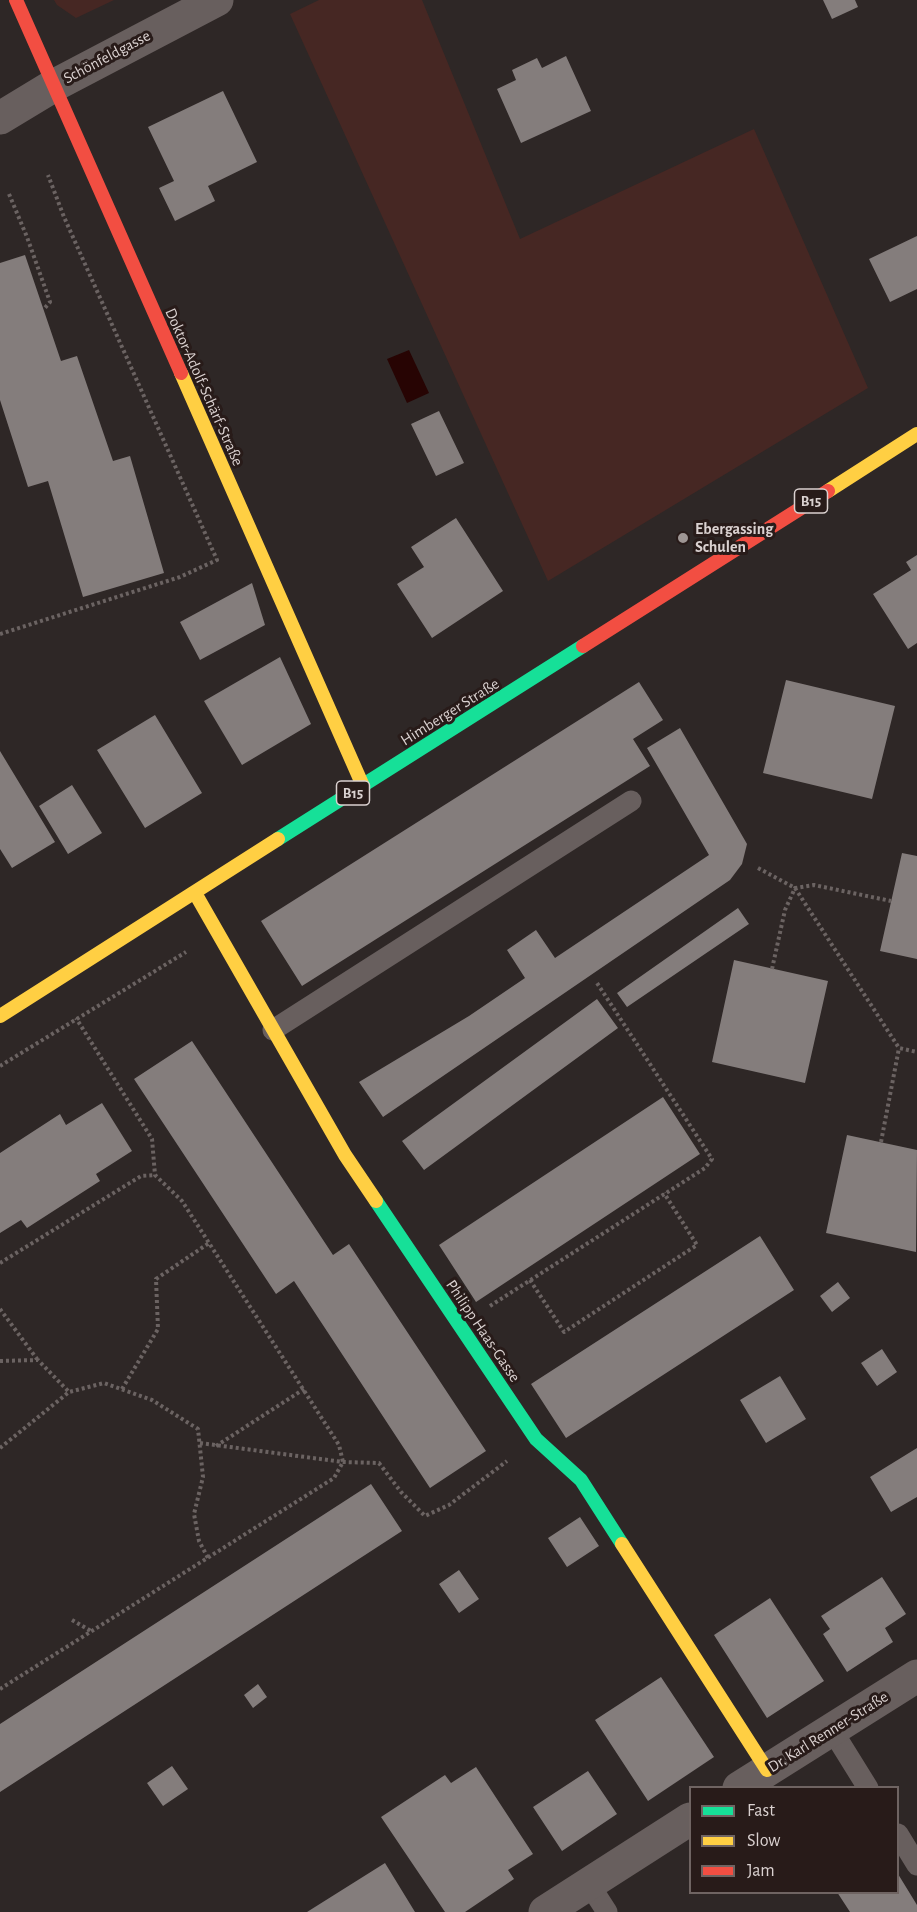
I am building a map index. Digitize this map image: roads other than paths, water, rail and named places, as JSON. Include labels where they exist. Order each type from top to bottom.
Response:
[{"type":"street","name":"Doktor-Adolf-Schärf-Straße","points":[[16,0],[363,786]]},
{"type":"street","name":"Schönfeldgasse","points":[[0,118],[53,86],[217,0]]},
{"type":"street","name":"Himberger Straße","points":[[0,1016],[917,434]]},
{"type":"street","name":"Philipp Haas-Gasse","points":[[195,893],[345,1155],[536,1439],[581,1480],[767,1770]]},
{"type":"street","name":"Dr. Karl Renner-Straße","points":[[742,1786],[917,1676]]},
{"type":"street","points":[[545,1912],[689,1820]]},
{"type":"lane","points":[[273,1029],[631,801]]},
{"type":"lane","points":[[832,1730],[867,1786]]},
{"type":"lane","points":[[899,1837],[917,1865]]},
{"type":"lane","points":[[589,1884],[607,1912]]},
{"type":"place","name":"Ebergassing Schulen","points":[[683,538]]}]
